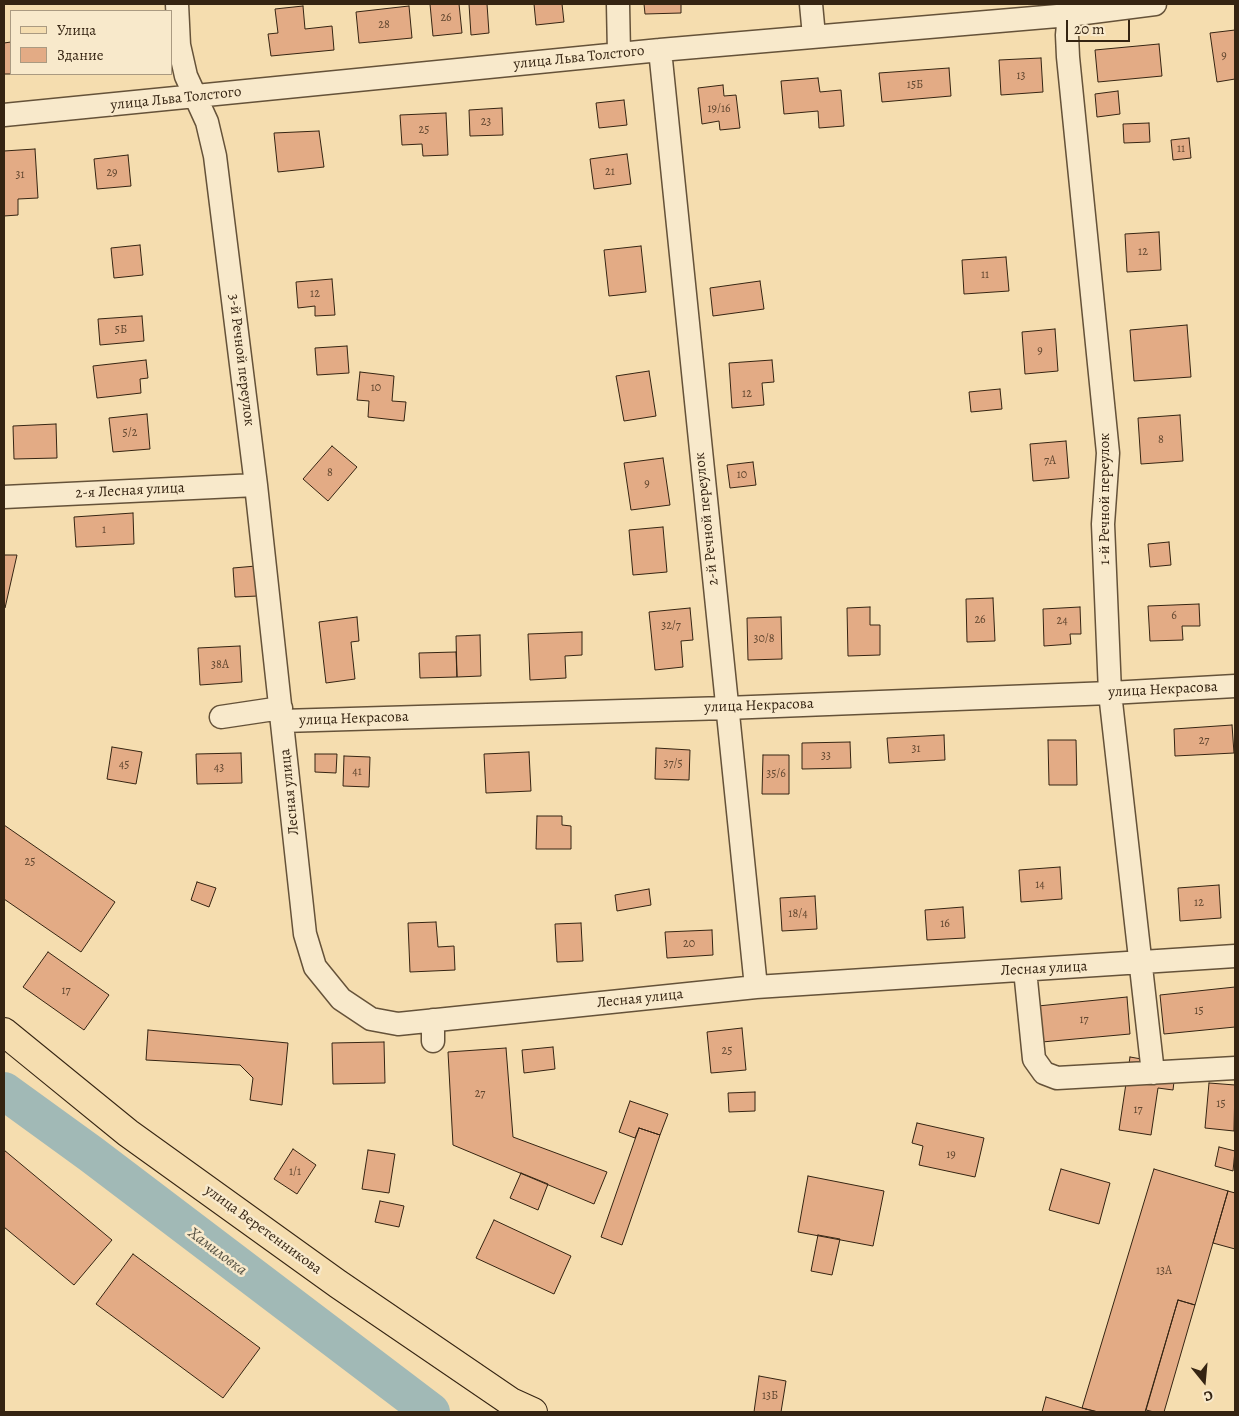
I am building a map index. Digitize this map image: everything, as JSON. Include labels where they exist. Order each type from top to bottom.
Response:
[{"type":"main road","name":"улица Веретенникова","points":[[4,1032],[128,1133],[330,1279],[511,1402],[534,1412]]},
{"type":"street","name":"3-й Речной переулок","points":[[177,4],[179,45],[186,76],[207,122],[215,156],[256,485],[281,714]]},
{"type":"street","points":[[618,4],[619,54]]},
{"type":"street","points":[[811,4],[814,36]]},
{"type":"street","name":"улица Льва Толстого","points":[[4,115],[814,36],[1069,9],[1155,4]]},
{"type":"street","name":"1-й Речной переулок","points":[[1069,9],[1068,57],[1108,453],[1103,524],[1110,693],[1153,1072]]},
{"type":"street","name":"2-й Речной переулок","points":[[660,50],[756,987]]},
{"type":"street","name":"2-я Лесная улица","points":[[4,498],[256,485]]},
{"type":"street","name":"улица Некрасова","points":[[221,717],[281,714],[726,708],[1110,693],[1235,686]]},
{"type":"street","name":"Лесная улица","points":[[281,714],[305,934],[316,967],[340,999],[371,1019],[433,1031],[756,987],[1235,956]]},
{"type":"street","points":[[1025,970],[1034,1059],[1044,1073],[1057,1078],[1235,1068]]},
{"type":"building","points":[[430,4],[459,4],[462,33],[433,36]]},
{"type":"building","points":[[469,4],[487,4],[489,33],[471,35]]},
{"type":"building","points":[[534,4],[562,4],[564,22],[536,25]]},
{"type":"building","points":[[644,4],[681,4],[681,13],[645,14]]},
{"type":"building","points":[[303,6],[305,29],[332,26],[334,50],[271,56],[268,34],[278,33],[275,9]]},
{"type":"building","points":[[409,6],[412,38],[359,43],[356,12]]},
{"type":"building","points":[[1235,30],[1235,79],[1217,82],[1210,33]]},
{"type":"building","points":[[10,42],[10,74],[4,74],[4,43]]},
{"type":"building","points":[[1159,44],[1162,76],[1098,82],[1095,50]]},
{"type":"building","points":[[1041,58],[1043,92],[1001,95],[999,60]]},
{"type":"building","points":[[949,68],[951,96],[882,102],[879,73]]},
{"type":"building","points":[[818,78],[820,92],[841,90],[844,126],[819,128],[818,111],[784,114],[781,81]]},
{"type":"building","points":[[723,85],[724,96],[736,95],[740,128],[720,130],[719,121],[702,124],[698,88]]},
{"type":"building","points":[[1118,91],[1120,114],[1097,117],[1095,94]]},
{"type":"building","points":[[624,100],[627,125],[599,128],[596,103]]},
{"type":"building","points":[[502,108],[503,135],[470,136],[469,110]]},
{"type":"building","points":[[446,113],[448,155],[423,156],[422,144],[402,145],[400,115]]},
{"type":"building","points":[[1149,123],[1150,142],[1124,143],[1123,124]]},
{"type":"building","points":[[319,131],[324,167],[278,172],[274,133]]},
{"type":"building","points":[[1189,138],[1191,158],[1173,160],[1171,140]]},
{"type":"building","points":[[35,149],[38,198],[18,199],[18,215],[4,216],[4,151]]},
{"type":"building","points":[[627,154],[631,184],[594,189],[590,159]]},
{"type":"building","points":[[128,155],[131,186],[97,189],[94,159]]},
{"type":"building","points":[[1159,232],[1161,270],[1127,272],[1125,234]]},
{"type":"building","points":[[140,245],[143,275],[114,278],[111,248]]},
{"type":"building","points":[[641,246],[646,292],[609,296],[604,250]]},
{"type":"building","points":[[1006,257],[1009,291],[964,294],[962,260]]},
{"type":"building","points":[[332,279],[335,315],[315,316],[315,306],[298,308],[296,282]]},
{"type":"building","points":[[760,281],[764,309],[713,316],[710,288]]},
{"type":"building","points":[[142,316],[144,341],[100,345],[98,319]]},
{"type":"building","points":[[1187,325],[1191,377],[1134,381],[1130,330]]},
{"type":"building","points":[[1055,329],[1058,371],[1025,374],[1022,332]]},
{"type":"building","points":[[347,346],[349,373],[317,375],[315,348]]},
{"type":"building","points":[[146,360],[148,378],[140,379],[141,393],[97,398],[93,366]]},
{"type":"building","points":[[772,360],[774,382],[762,383],[764,405],[732,408],[729,363]]},
{"type":"building","points":[[649,371],[656,416],[624,421],[616,376]]},
{"type":"building","points":[[360,372],[394,376],[392,401],[406,402],[404,421],[368,417],[369,401],[357,400]]},
{"type":"building","points":[[1000,389],[1002,409],[971,412],[969,392]]},
{"type":"building","points":[[147,414],[150,449],[113,452],[109,418]]},
{"type":"building","points":[[1180,415],[1183,461],[1141,464],[1138,418]]},
{"type":"building","points":[[56,424],[57,458],[14,459],[13,426]]},
{"type":"building","points":[[1066,441],[1069,478],[1033,481],[1030,444]]},
{"type":"building","points":[[332,446],[357,467],[328,501],[303,479]]},
{"type":"building","points":[[663,458],[670,505],[631,510],[624,463]]},
{"type":"building","points":[[753,462],[756,485],[730,488],[727,465]]},
{"type":"building","points":[[133,513],[134,544],[76,547],[74,517]]},
{"type":"building","points":[[663,527],[667,572],[633,575],[629,530]]},
{"type":"building","points":[[1169,542],[1171,565],[1150,567],[1148,544]]},
{"type":"building","points":[[4,555],[17,555],[5,608],[4,608]]},
{"type":"building","points":[[256,566],[258,596],[235,597],[233,568]]},
{"type":"building","points":[[993,598],[995,641],[967,642],[966,599]]},
{"type":"building","points":[[1199,604],[1200,626],[1182,626],[1183,640],[1150,641],[1148,606]]},
{"type":"building","points":[[870,607],[870,625],[880,625],[880,655],[848,656],[847,608]]},
{"type":"building","points":[[1080,607],[1081,634],[1070,634],[1071,644],[1044,646],[1043,609]]},
{"type":"building","points":[[690,608],[693,640],[681,641],[683,667],[655,670],[649,612]]},
{"type":"building","points":[[357,617],[359,641],[351,642],[355,679],[326,683],[319,622]]},
{"type":"building","points":[[781,617],[782,659],[748,660],[747,618]]},
{"type":"building","points":[[582,632],[582,655],[565,656],[566,678],[530,680],[528,634]]},
{"type":"building","points":[[480,635],[481,676],[457,677],[456,636]]},
{"type":"building","points":[[240,646],[242,682],[200,685],[198,648]]},
{"type":"building","points":[[456,652],[457,677],[420,678],[419,653]]},
{"type":"building","points":[[1232,725],[1234,753],[1175,756],[1174,729]]},
{"type":"building","points":[[944,735],[945,760],[889,763],[887,738]]},
{"type":"building","points":[[1048,740],[1076,740],[1077,785],[1049,785]]},
{"type":"building","points":[[850,742],[851,768],[802,769],[802,743]]},
{"type":"building","points":[[112,747],[142,752],[136,784],[107,779]]},
{"type":"building","points":[[656,748],[690,750],[689,780],[655,779]]},
{"type":"building","points":[[529,752],[531,791],[486,793],[484,754]]},
{"type":"building","points":[[241,753],[242,783],[197,784],[196,754]]},
{"type":"building","points":[[315,754],[337,754],[336,773],[315,772]]},
{"type":"building","points":[[763,755],[789,755],[789,794],[762,794]]},
{"type":"building","points":[[344,756],[370,757],[369,787],[343,786]]},
{"type":"building","points":[[537,816],[562,816],[562,825],[571,826],[571,849],[536,849]]},
{"type":"building","points":[[4,825],[115,902],[81,952],[4,899]]},
{"type":"building","points":[[1060,867],[1062,899],[1021,902],[1019,870]]},
{"type":"building","points":[[197,882],[216,888],[209,907],[191,900]]},
{"type":"building","points":[[1219,885],[1221,918],[1180,921],[1178,888]]},
{"type":"building","points":[[649,889],[651,905],[617,911],[615,895]]},
{"type":"building","points":[[815,896],[817,929],[782,931],[780,898]]},
{"type":"building","points":[[963,907],[965,938],[927,940],[925,910]]},
{"type":"building","points":[[436,922],[438,947],[454,946],[455,970],[410,972],[408,923]]},
{"type":"building","points":[[581,923],[583,961],[557,962],[555,924]]},
{"type":"building","points":[[712,930],[713,955],[667,958],[665,932]]},
{"type":"building","points":[[48,952],[109,995],[84,1030],[23,987]]},
{"type":"building","points":[[1235,987],[1235,1027],[1164,1034],[1160,995]]},
{"type":"building","points":[[1127,997],[1130,1034],[1042,1042],[1038,1006]]},
{"type":"building","points":[[742,1028],[746,1070],[711,1073],[707,1032]]},
{"type":"building","points":[[148,1030],[288,1043],[282,1105],[250,1100],[253,1078],[240,1065],[146,1060]]},
{"type":"building","points":[[384,1042],[385,1083],[333,1084],[332,1043]]},
{"type":"building","points":[[553,1047],[555,1069],[524,1073],[522,1050]]},
{"type":"building","points":[[506,1048],[513,1137],[607,1172],[594,1204],[453,1145],[448,1052]]},
{"type":"building","points":[[1130,1057],[1176,1065],[1173,1090],[1158,1088],[1151,1135],[1119,1130]]},
{"type":"building","points":[[1209,1083],[1235,1085],[1234,1131],[1205,1128]]},
{"type":"building","points":[[755,1092],[755,1111],[729,1112],[728,1093]]},
{"type":"building","points":[[630,1101],[668,1114],[660,1135],[639,1128],[635,1138],[619,1132]]},
{"type":"building","points":[[917,1123],[984,1138],[975,1177],[919,1165],[923,1146],[912,1143]]},
{"type":"building","points":[[639,1128],[660,1135],[622,1245],[601,1237]]},
{"type":"building","points":[[1219,1147],[1235,1151],[1233,1171],[1215,1166]]},
{"type":"building","points":[[293,1149],[316,1165],[297,1194],[274,1179]]},
{"type":"building","points":[[4,1150],[112,1240],[74,1285],[4,1227]]},
{"type":"building","points":[[368,1150],[395,1154],[389,1193],[362,1189]]},
{"type":"building","points":[[1061,1169],[1110,1183],[1099,1224],[1049,1210]]},
{"type":"building","points":[[1154,1169],[1228,1191],[1195,1305],[1178,1300],[1145,1412],[1098,1412],[1082,1408]]},
{"type":"building","points":[[521,1173],[548,1184],[538,1210],[510,1198]]},
{"type":"building","points":[[808,1176],[884,1191],[873,1246],[798,1232]]},
{"type":"building","points":[[1228,1191],[1235,1193],[1235,1249],[1213,1243]]},
{"type":"building","points":[[380,1201],[404,1206],[399,1227],[375,1222]]},
{"type":"building","points":[[494,1220],[571,1256],[554,1294],[476,1258]]},
{"type":"building","points":[[818,1235],[840,1239],[832,1275],[811,1271]]},
{"type":"building","points":[[133,1254],[260,1348],[223,1398],[96,1304]]},
{"type":"building","points":[[1178,1300],[1195,1305],[1164,1412],[1146,1410]]},
{"type":"building","points":[[759,1376],[786,1381],[781,1412],[754,1412]]},
{"type":"building","points":[[1046,1397],[1082,1408],[1098,1412],[1042,1412]]},
{"type":"waterway","name":"Хамиловка","points":[[4,1091],[91,1154],[431,1412]]}]
